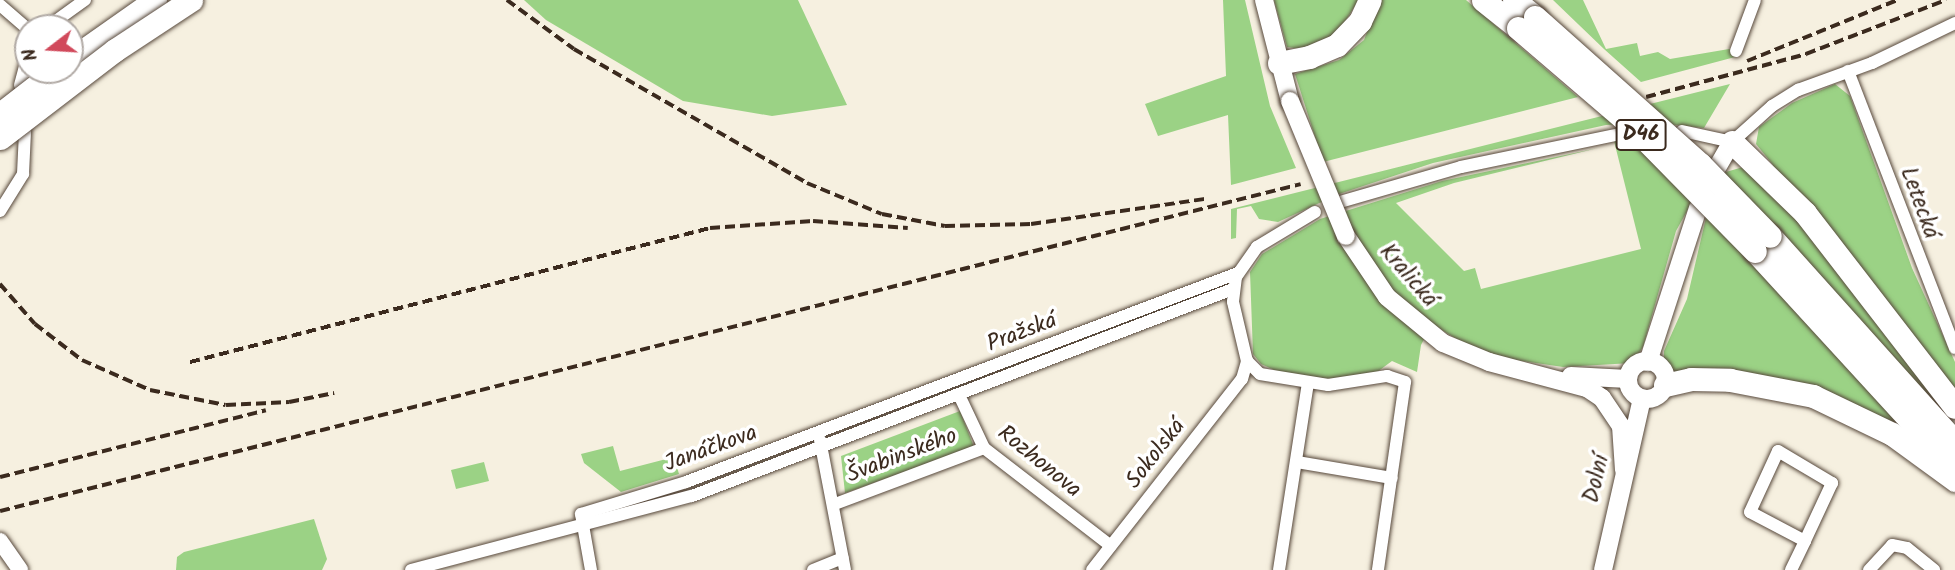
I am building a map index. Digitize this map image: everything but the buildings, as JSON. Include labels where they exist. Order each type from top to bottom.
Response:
[{"type":"highway","points":[[84,50],[155,0]]},
{"type":"highway","points":[[0,138],[115,50],[191,0]]},
{"type":"highway","points":[[1279,63],[1309,57],[1337,45],[1360,21],[1370,0]]},
{"type":"highway","name":"D46","points":[[1483,0],[1526,23],[1700,164],[1763,243],[1955,470]]},
{"type":"highway","name":"D46","points":[[1514,0],[1526,23]]},
{"type":"highway","points":[[0,114],[39,84]]},
{"type":"highway","points":[[1732,142],[1779,184],[1823,234],[1955,407]]},
{"type":"highway","name":"D46","points":[[1763,243],[1955,442]]},
{"type":"highway","points":[[1665,385],[1691,379],[1730,380],[1813,396],[1892,434],[1955,480]]},
{"type":"main road","name":"Kralická","points":[[1264,0],[1290,102],[1346,236],[1377,285],[1409,319],[1456,350],[1587,388],[1605,401],[1621,426],[1624,470]]},
{"type":"main road","points":[[1718,166],[1732,142]]},
{"type":"main road","points":[[1648,362],[1698,208]]},
{"type":"main road","points":[[1648,362],[1663,371],[1665,385],[1656,397],[1642,399],[1631,391],[1628,379],[1635,366],[1648,362]]},
{"type":"main road","points":[[1519,369],[1628,379]]},
{"type":"main road","name":"Dolní","points":[[1603,570],[1642,399]]},
{"type":"street","points":[[66,14],[85,0]]},
{"type":"street","points":[[1736,51],[1755,0]]},
{"type":"street","points":[[0,5],[14,17]]},
{"type":"street","points":[[1682,131],[1732,142],[1781,100],[1955,23]]},
{"type":"street","name":"Letecká","points":[[1848,71],[1955,348]]},
{"type":"street","points":[[0,211],[23,174],[25,132]]},
{"type":"street","points":[[1340,202],[1461,166],[1620,134]]},
{"type":"street","points":[[1315,212],[1264,240],[1238,273],[1233,289],[1247,360],[1260,374],[1308,383],[1349,384],[1396,376],[1405,382],[1406,390],[1378,570]]},
{"type":"street","name":"Pražská","points":[[820,432],[1238,273]]},
{"type":"street","name":"Pražská","points":[[960,397],[1233,289]]},
{"type":"street","name":"Sokolská","points":[[1092,570],[1241,379],[1247,360]]},
{"type":"street","points":[[1279,570],[1308,383]]},
{"type":"street","name":"Janáčkova","points":[[411,570],[583,521],[692,496],[960,397]]},
{"type":"street","name":"Rozhonova","points":[[960,397],[984,448],[1111,546]]},
{"type":"street","points":[[813,570],[844,564],[820,432]]},
{"type":"street","name":"Janáčkova","points":[[782,463],[820,432]]},
{"type":"street","name":"Janáčkova","points":[[583,521],[820,432]]},
{"type":"street","name":"Švabinského","points":[[835,504],[984,448]]},
{"type":"street","points":[[1793,569],[1832,482],[1778,451],[1750,512],[1805,541]]},
{"type":"street","points":[[1297,462],[1392,478]]},
{"type":"street","points":[[685,482],[692,496]]},
{"type":"street","points":[[583,521],[591,570]]},
{"type":"street","points":[[0,541],[20,570]]},
{"type":"street","points":[[1869,570],[1892,545],[1907,548],[1934,570]]},
{"type":"green space","points":[[524,0],[798,0],[847,105],[772,116],[683,101],[546,20]]},
{"type":"green space","points":[[1223,0],[1245,0],[1270,106],[1296,168],[1231,185],[1228,115],[1158,136],[1145,104],[1226,76]]},
{"type":"green space","points":[[1274,0],[1359,0],[1340,29],[1322,43],[1301,49],[1287,47]]},
{"type":"green space","points":[[1379,0],[1466,0],[1578,97],[1323,162],[1295,74],[1339,60],[1364,40]]},
{"type":"green space","points":[[1553,0],[1583,0],[1606,49],[1637,43],[1640,56],[1658,52],[1670,59],[1729,49],[1736,51],[1735,57],[1641,82]]},
{"type":"green space","points":[[1730,84],[1704,128],[1657,123],[1606,125],[1433,163],[1339,194],[1278,222],[1259,219],[1251,206],[1237,209],[1236,238],[1231,239],[1231,209]]},
{"type":"green space","points":[[1835,84],[1850,96],[1912,268],[1955,362],[1955,414],[1915,438],[1870,412],[1671,376],[1664,362],[1664,351],[1687,299],[1708,209],[1726,172],[1743,167],[1761,179],[1773,165],[1756,144],[1759,127],[1792,103]]},
{"type":"green space","points":[[1644,138],[1697,193],[1676,231],[1643,347],[1632,363],[1563,367],[1508,359],[1473,349],[1432,324],[1421,345],[1417,372],[1392,361],[1373,375],[1335,380],[1279,372],[1261,364],[1253,354],[1250,272],[1262,254],[1320,219],[1442,181],[1598,148],[1454,183],[1396,203],[1464,271],[1475,268],[1481,289],[1641,249],[1614,141]]},
{"type":"green space","points":[[960,411],[974,447],[845,493],[841,456]]},
{"type":"green space","points":[[613,446],[620,471],[674,457],[679,474],[621,492],[584,463],[581,454]]},
{"type":"green space","points":[[484,462],[489,481],[456,489],[451,470]]},
{"type":"green space","points":[[314,519],[327,559],[322,570],[176,570],[177,557],[184,552]]},
{"type":"railway","points":[[507,0],[574,49],[807,183],[882,214],[945,226],[1031,224],[1205,199]]},
{"type":"railway","points":[[1747,61],[1897,0]]},
{"type":"railway","points":[[1646,97],[1806,54],[1946,0]]},
{"type":"railway","points":[[0,511],[1301,184]]},
{"type":"railway","points":[[190,362],[710,228],[813,221],[908,228]]},
{"type":"railway","points":[[0,284],[35,324],[82,360],[150,390],[226,405],[289,402],[334,393]]},
{"type":"railway","points":[[0,477],[266,410]]}]
